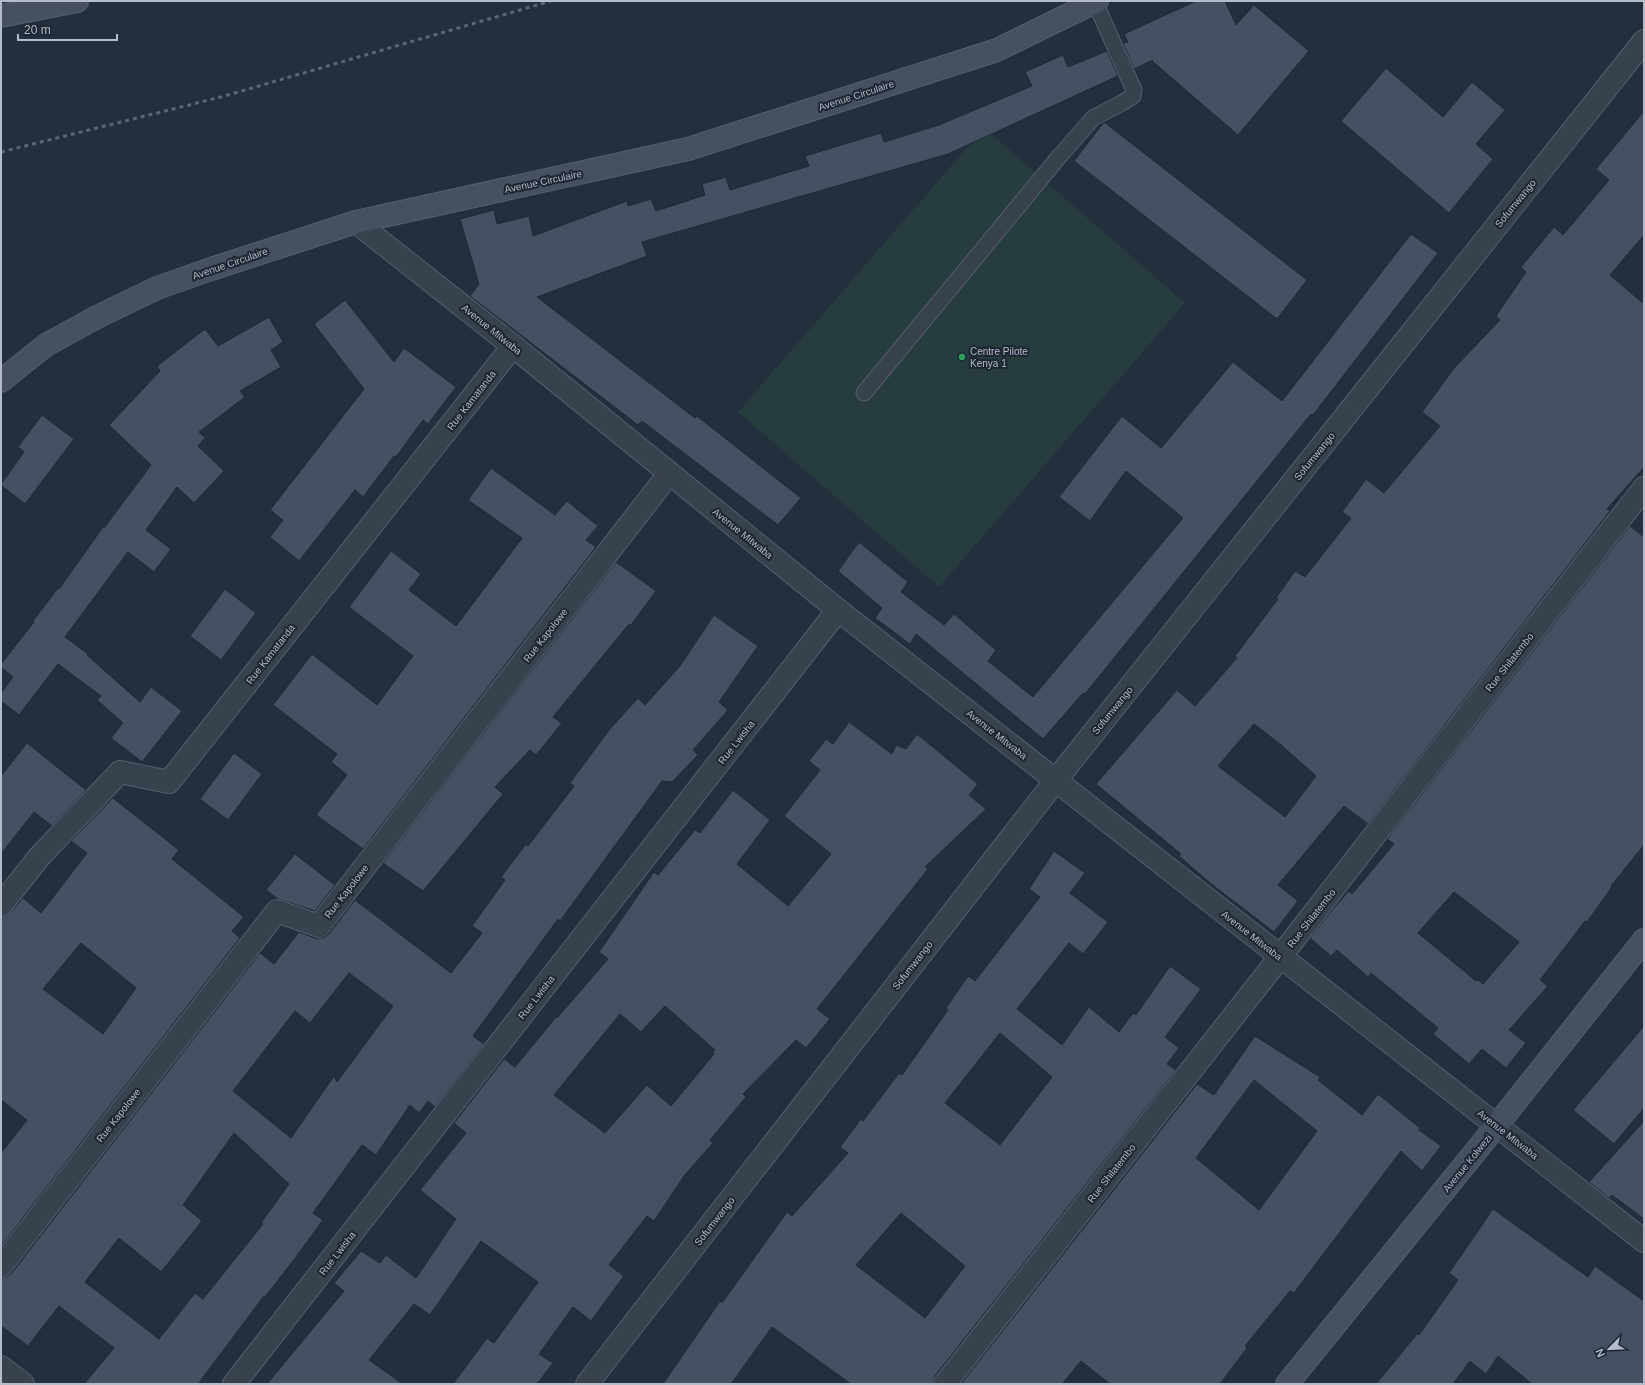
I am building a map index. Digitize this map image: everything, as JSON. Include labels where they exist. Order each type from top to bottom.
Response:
[{"type":"street","points":[[1,16],[77,1]]},
{"type":"street","name":"Avenue Circulaire","points":[[1,381],[46,346],[98,317],[157,288],[264,251],[356,222],[688,149],[997,50],[1096,2]]},
{"type":"street","name":"Sofumwango","points":[[587,1384],[1056,780],[1644,42]]},
{"type":"street","name":"Avenue Mitwaba","points":[[356,222],[513,346],[838,610],[1644,1241]]},
{"type":"street","name":"Rue Kamatanda","points":[[1,905],[40,856],[120,772],[169,782],[513,346]]},
{"type":"street","name":"Rue Kapolowe","points":[[1,1266],[277,911],[319,926],[661,484]]},
{"type":"street","name":"Rue Shilatembo","points":[[945,1384],[1280,957],[1644,488]]},
{"type":"street","name":"Rue Lwisha","points":[[234,1384],[838,610]]},
{"type":"street","name":"Avenue Kolwezi","points":[[1287,1384],[1497,1125],[1644,940]]},
{"type":"street","points":[[1,1367],[24,1384]]},
{"type":"lane","points":[[864,393],[1058,158],[1093,118],[1133,96],[1134,90],[1096,2]]},
{"type":"green space","name":"Centre Pilote Kenya 1","points":[[984,128],[1185,303],[939,587],[738,412]]},
{"type":"building","points":[[1196,1],[1225,1],[1236,25],[1254,5],[1309,51],[1238,135],[1152,61],[1153,60],[1134,69],[1123,43],[1128,42],[1124,34]]},
{"type":"building","points":[[1107,51],[1118,76],[948,154],[642,242],[647,256],[537,297],[695,418],[697,416],[801,498],[778,525],[642,421],[638,425],[470,296],[479,284],[460,219],[494,210],[497,224],[529,216],[533,236],[627,201],[628,206],[651,199],[656,211],[705,195],[702,184],[726,177],[730,190],[809,166],[805,156],[881,133],[884,142],[939,125],[1032,86],[1025,72],[1063,55],[1068,67]]},
{"type":"building","points":[[1386,68],[1443,117],[1472,82],[1505,110],[1476,144],[1493,159],[1449,213],[1341,121]]},
{"type":"building","points":[[1644,111],[1644,235],[1610,275],[1644,304],[1644,467],[1607,509],[1610,511],[1368,824],[1344,806],[1278,885],[1298,901],[1274,932],[1210,883],[1179,856],[1181,854],[1096,784],[1177,690],[1195,706],[1237,658],[1235,656],[1278,599],[1276,598],[1295,571],[1305,577],[1351,518],[1342,512],[1366,479],[1384,493],[1440,426],[1422,412],[1455,367],[1500,320],[1496,316],[1526,272],[1521,267],[1554,227],[1563,235],[1609,180],[1596,169]],"holes":[[[1254,724],[1281,745],[1316,776],[1285,817],[1218,766]]]},
{"type":"building","points":[[1104,122],[1307,280],[1277,319],[1074,161]]},
{"type":"building","points":[[1411,234],[1438,253],[1313,415],[1311,414],[1085,694],[1083,693],[1043,739],[916,634],[910,644],[875,618],[882,608],[838,571],[859,542],[908,582],[901,592],[944,625],[954,614],[996,650],[988,661],[1033,697],[1183,518],[1126,471],[1090,521],[1059,497],[1122,416],[1161,448],[1233,362],[1282,401]]},
{"type":"building","points":[[345,300],[394,362],[404,348],[456,387],[428,424],[423,420],[396,457],[394,456],[363,497],[355,490],[299,561],[270,537],[283,520],[270,510],[364,389],[314,324]]},
{"type":"building","points":[[269,317],[283,342],[271,350],[281,367],[240,391],[245,397],[199,432],[205,438],[198,446],[224,471],[194,503],[177,487],[146,530],[171,549],[154,572],[128,552],[65,637],[88,654],[87,655],[140,702],[151,687],[182,711],[142,762],[111,738],[123,723],[97,700],[101,696],[58,664],[19,715],[1,701],[1,693],[13,677],[1,667],[1,664],[151,465],[109,425],[160,371],[157,366],[205,329],[218,346]]},
{"type":"building","points":[[42,415],[74,439],[25,504],[1,484],[24,452],[18,447]]},
{"type":"building","points":[[491,468],[555,515],[567,501],[598,526],[586,540],[596,547],[363,849],[316,815],[347,775],[331,762],[337,754],[273,705],[312,654],[377,705],[413,656],[349,607],[391,551],[421,574],[409,590],[456,626],[522,538],[468,500]]},
{"type":"building","points":[[1630,526],[1644,537],[1644,845],[1611,886],[1612,887],[1587,922],[1585,921],[1540,980],[1548,986],[1509,1030],[1526,1043],[1506,1068],[1482,1049],[1469,1064],[1433,1034],[1438,1028],[1371,973],[1368,977],[1337,950],[1331,956],[1310,938],[1349,891],[1352,894],[1394,844],[1387,839]],"holes":[[[1454,892],[1519,942],[1483,984],[1478,980],[1476,981],[1418,933]]]},
{"type":"building","points":[[616,562],[656,591],[631,625],[629,624],[553,717],[562,723],[536,755],[530,750],[495,787],[503,794],[423,891],[383,863]]},
{"type":"building","points":[[225,589],[256,613],[221,660],[190,636]]},
{"type":"building","points":[[714,615],[758,646],[719,702],[728,710],[693,750],[698,755],[672,782],[662,781],[560,921],[558,919],[473,1036],[484,1044],[435,1107],[428,1101],[419,1113],[410,1105],[376,1155],[362,1145],[313,1213],[323,1220],[198,1384],[84,1384],[114,1348],[59,1306],[28,1346],[1,1326],[1,1278],[11,1274],[260,953],[274,964],[299,932],[315,938],[323,938],[329,934],[355,900],[451,973],[482,933],[472,926],[505,880],[501,877],[526,844],[528,846],[574,786],[570,783],[609,730],[638,698],[645,705],[680,666]],"holes":[[[349,973],[393,1006],[337,1082],[334,1076],[291,1138],[233,1091],[295,1011],[310,1023]],[[234,1133],[289,1184],[261,1223],[263,1224],[203,1299],[195,1293],[159,1339],[85,1282],[119,1238],[161,1272],[202,1221],[183,1205]]]},
{"type":"building","points":[[849,722],[892,754],[896,745],[906,749],[917,734],[978,784],[969,795],[986,809],[925,867],[928,869],[817,1009],[830,1019],[806,1048],[796,1040],[743,1094],[746,1097],[710,1140],[713,1143],[684,1176],[654,1221],[647,1216],[609,1265],[624,1276],[591,1321],[573,1307],[539,1354],[553,1363],[537,1384],[453,1384],[487,1338],[494,1343],[538,1282],[481,1241],[430,1315],[414,1304],[369,1360],[403,1384],[267,1384],[344,1291],[334,1283],[361,1251],[380,1263],[386,1255],[416,1278],[456,1219],[420,1190],[466,1133],[454,1123],[504,1059],[515,1067],[556,1017],[557,1018],[608,959],[599,952],[654,872],[658,875],[695,830],[700,833],[733,790],[770,820],[737,864],[788,906],[831,854],[784,816],[820,770],[809,761],[826,739],[833,744]],"holes":[[[665,1006],[715,1050],[713,1053],[714,1054],[671,1106],[647,1085],[605,1133],[554,1095],[620,1014],[641,1032]]]},
{"type":"building","points":[[27,743],[86,790],[52,826],[34,812],[1,854],[1,776]]},
{"type":"building","points":[[234,753],[262,774],[228,820],[200,799]]},
{"type":"building","points":[[113,798],[179,850],[172,859],[244,917],[232,931],[240,938],[1,1246],[1,1153],[27,1120],[1,1100],[1,917],[10,913],[23,898],[41,913],[87,853],[71,841]],"holes":[[[81,943],[136,988],[103,1034],[43,989]]]},
{"type":"building","points":[[1054,851],[1085,873],[1070,893],[1108,922],[1083,954],[1069,943],[1017,1009],[1062,1045],[1089,1007],[1119,1032],[1133,1013],[1136,1015],[1170,966],[1201,989],[1165,1037],[1179,1048],[1167,1064],[1176,1070],[935,1376],[933,1384],[851,1384],[772,1327],[731,1384],[663,1384],[720,1301],[722,1303],[787,1212],[792,1216],[848,1153],[840,1147],[861,1119],[863,1121],[899,1073],[902,1075],[948,1010],[946,1008],[968,976],[975,981],[1040,897],[1029,889]],"holes":[[[1000,1033],[1052,1077],[1000,1145],[945,1103]],[[901,1213],[965,1266],[925,1318],[856,1265]]]},
{"type":"building","points":[[295,854],[335,885],[315,911],[278,899],[266,890]]},
{"type":"building","points":[[1644,1026],[1644,1108],[1614,1144],[1573,1110]]},
{"type":"building","points":[[1255,1036],[1320,1077],[1318,1080],[1362,1115],[1378,1094],[1420,1128],[1419,1130],[1441,1146],[1422,1171],[1401,1151],[1294,1293],[1290,1291],[1245,1346],[1247,1348],[1220,1384],[1110,1384],[1081,1361],[1062,1384],[961,1384],[1197,1084],[1214,1095]],"holes":[[[1254,1080],[1317,1131],[1259,1210],[1196,1158]]]},
{"type":"building","points":[[1644,1121],[1644,1219],[1612,1195],[1609,1198],[1589,1182]]},
{"type":"building","points":[[1493,1209],[1588,1277],[1595,1266],[1644,1301],[1644,1384],[1532,1384],[1498,1356],[1486,1374],[1470,1361],[1453,1384],[1376,1384],[1417,1334],[1419,1335],[1458,1280],[1449,1273]]},
{"type":"railway","points":[[1,152],[221,97],[551,1]]},
{"type":"place","name":"Centre Pilote Kenya 1","points":[[962,357]]}]
